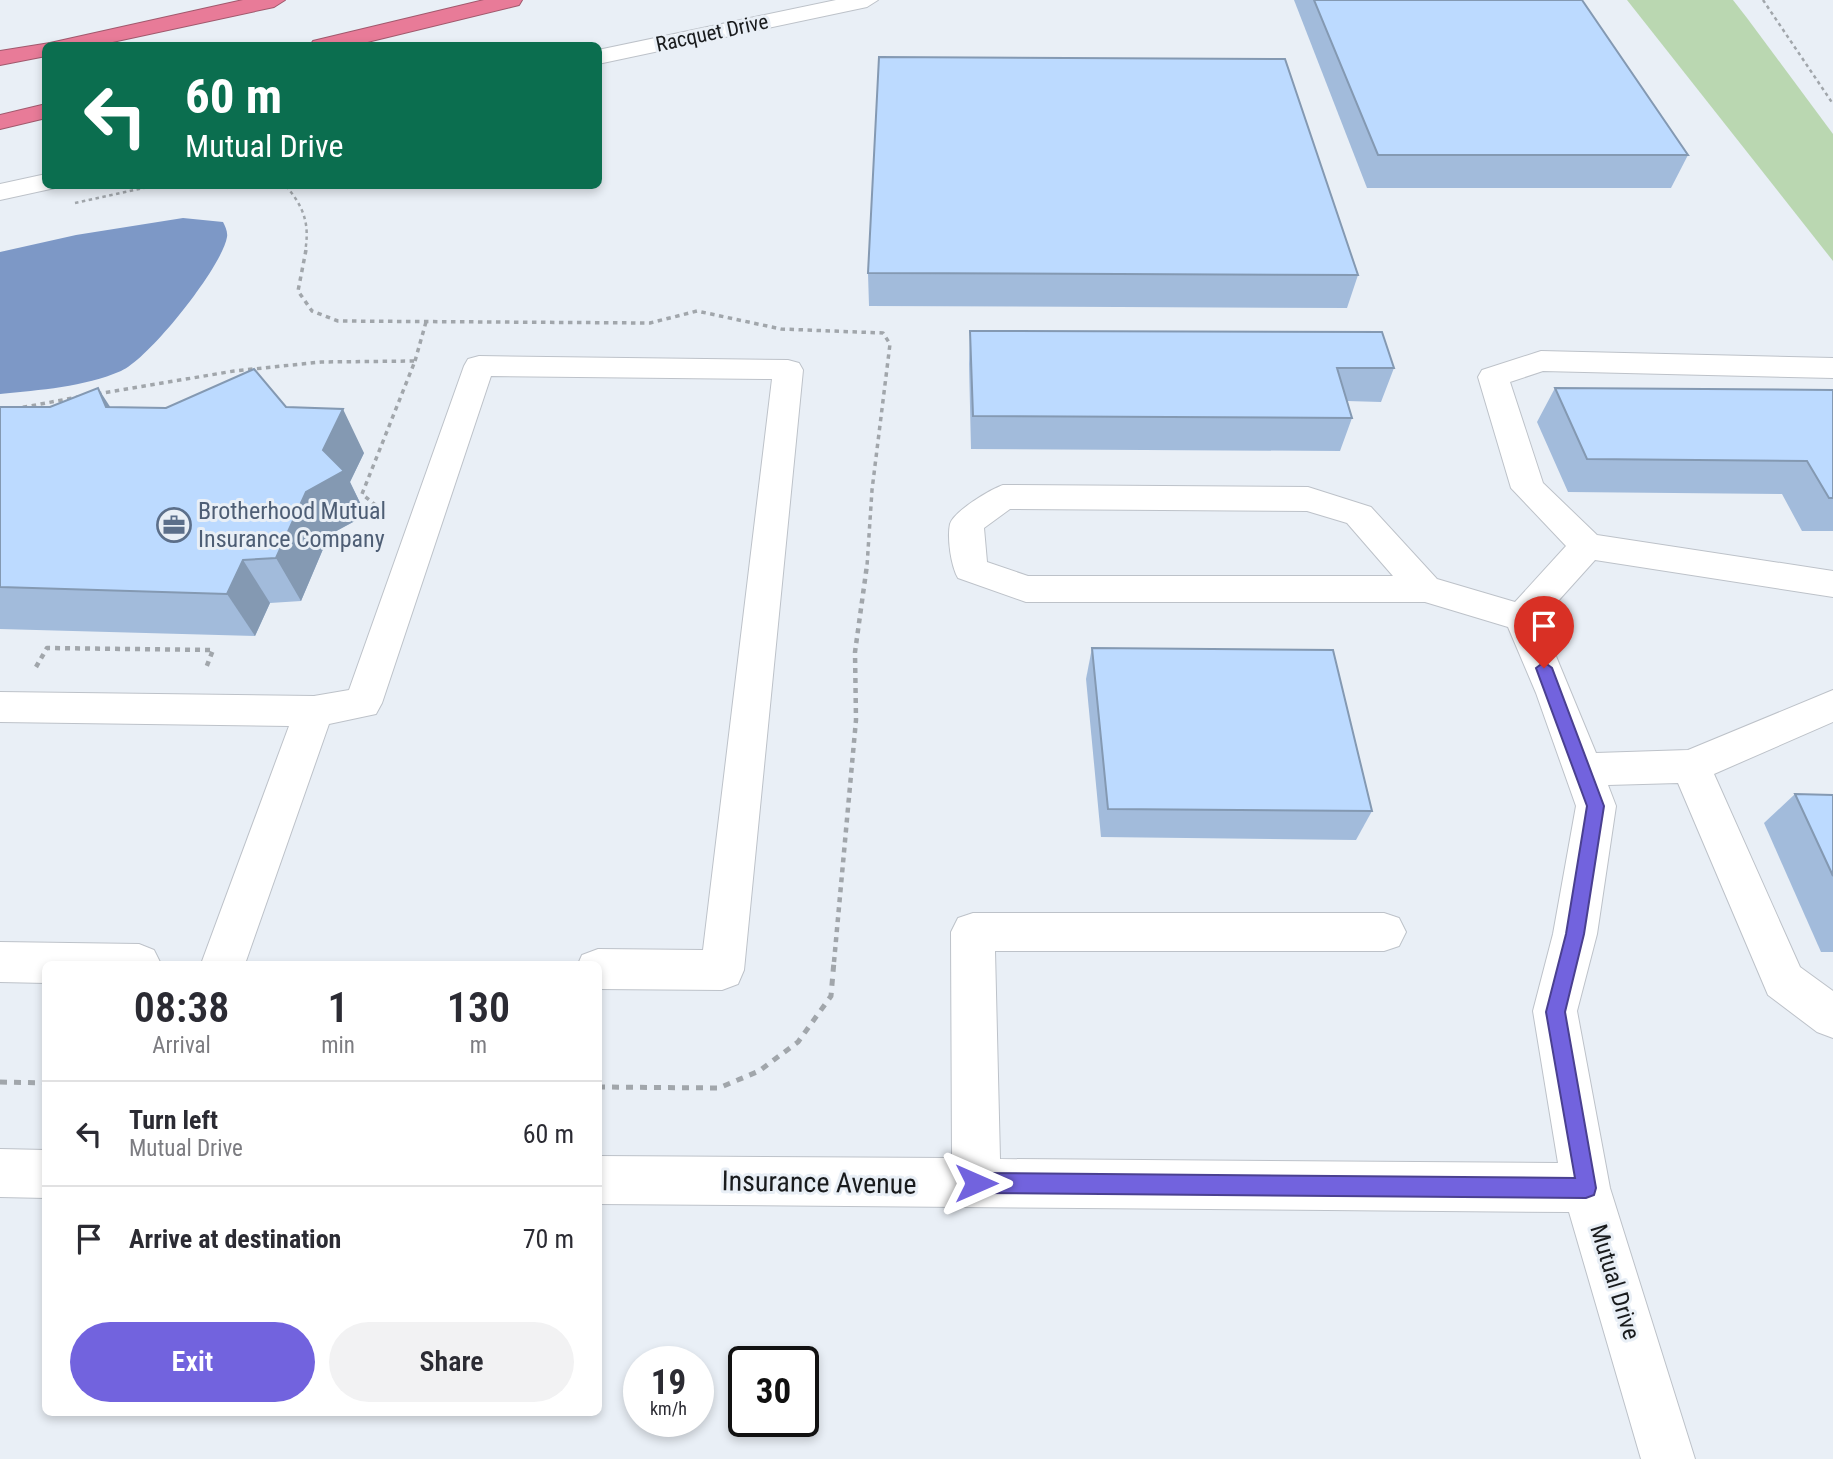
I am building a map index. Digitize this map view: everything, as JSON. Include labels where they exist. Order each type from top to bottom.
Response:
[{"type":"highway","points":[[79,42],[274,0]]},
{"type":"highway","points":[[338,42],[511,0]]},
{"type":"highway","points":[[0,58],[42,49]]},
{"type":"highway","points":[[0,122],[42,112]]},
{"type":"street","name":"Racquet Drive","points":[[602,56],[867,0]]},
{"type":"street","points":[[0,192],[42,183]]},
{"type":"street","points":[[1833,368],[1541,361],[1493,377],[1528,488],[1587,546],[1833,584]]},
{"type":"street","points":[[0,707],[314,710],[363,703],[479,366],[788,370],[722,970],[602,969]]},
{"type":"street","points":[[1425,589],[1359,515],[1308,499],[1003,497],[967,524],[970,569],[1026,589],[1425,589],[1522,618],[1587,546]]},
{"type":"street","name":"Mutual Drive","points":[[1522,618],[1555,692],[1596,806],[1575,934],[1555,1012],[1586,1188],[1668,1459]]},
{"type":"street","points":[[1583,770],[1691,766],[1833,705]]},
{"type":"street","points":[[224,961],[314,710]]},
{"type":"street","points":[[1691,766],[1784,981],[1833,1017]]},
{"type":"street","points":[[976,1183],[973,932],[1384,932]]},
{"type":"street","points":[[0,962],[42,963]]},
{"type":"street","points":[[0,1173],[42,1174]]},
{"type":"street","name":"Insurance Avenue","points":[[602,1180],[1586,1188]]},
{"type":"path","points":[[1763,0],[1833,104]]},
{"type":"path","points":[[289,189],[304,204],[310,223],[298,291],[312,311],[338,321],[650,323],[676,314],[697,311],[781,328],[866,330],[883,333],[890,344],[872,490],[865,596],[855,652],[856,720],[831,996],[798,1042],[759,1071],[719,1088],[602,1087]]},
{"type":"path","points":[[394,520],[362,494],[415,361],[426,322]]},
{"type":"path","points":[[9,411],[19,407],[234,371],[321,362],[415,361]]},
{"type":"path","points":[[35,668],[47,648],[213,650],[202,678]]},
{"type":"path","points":[[0,1082],[42,1083]]},
{"type":"green space","points":[[1627,0],[1733,0],[1833,134],[1833,261]]},
{"type":"water","points":[[183,218],[223,222],[227,237],[222,251],[199,289],[149,349],[121,371],[92,381],[0,394],[0,252],[76,235]]},
{"type":"building","points":[[1314,0],[1582,0],[1688,155],[1378,155]]},
{"type":"building","points":[[879,57],[1285,59],[1358,275],[868,273]]},
{"type":"building","points":[[970,331],[1382,332],[1394,368],[1337,368],[1352,418],[973,416]]},
{"type":"building","name":"Brotherhood Mutual Insurance Company","points":[[254,369],[286,407],[343,409],[323,450],[344,471],[306,492],[276,558],[243,560],[227,594],[0,587],[0,407],[50,407],[98,388],[106,407],[166,408]]},
{"type":"building","points":[[1555,388],[1833,390],[1833,498],[1829,498],[1807,461],[1587,459]]},
{"type":"building","points":[[1092,648],[1333,650],[1372,811],[1108,809]]},
{"type":"building","points":[[1795,794],[1833,795],[1833,876]]},
{"type":"place","name":"Brotherhood Mutual Insurance Company","points":[[174,525]]},
{"type":"route","points":[[976,1183],[1586,1188],[1555,1012],[1575,934],[1596,806],[1544,668]]}]
